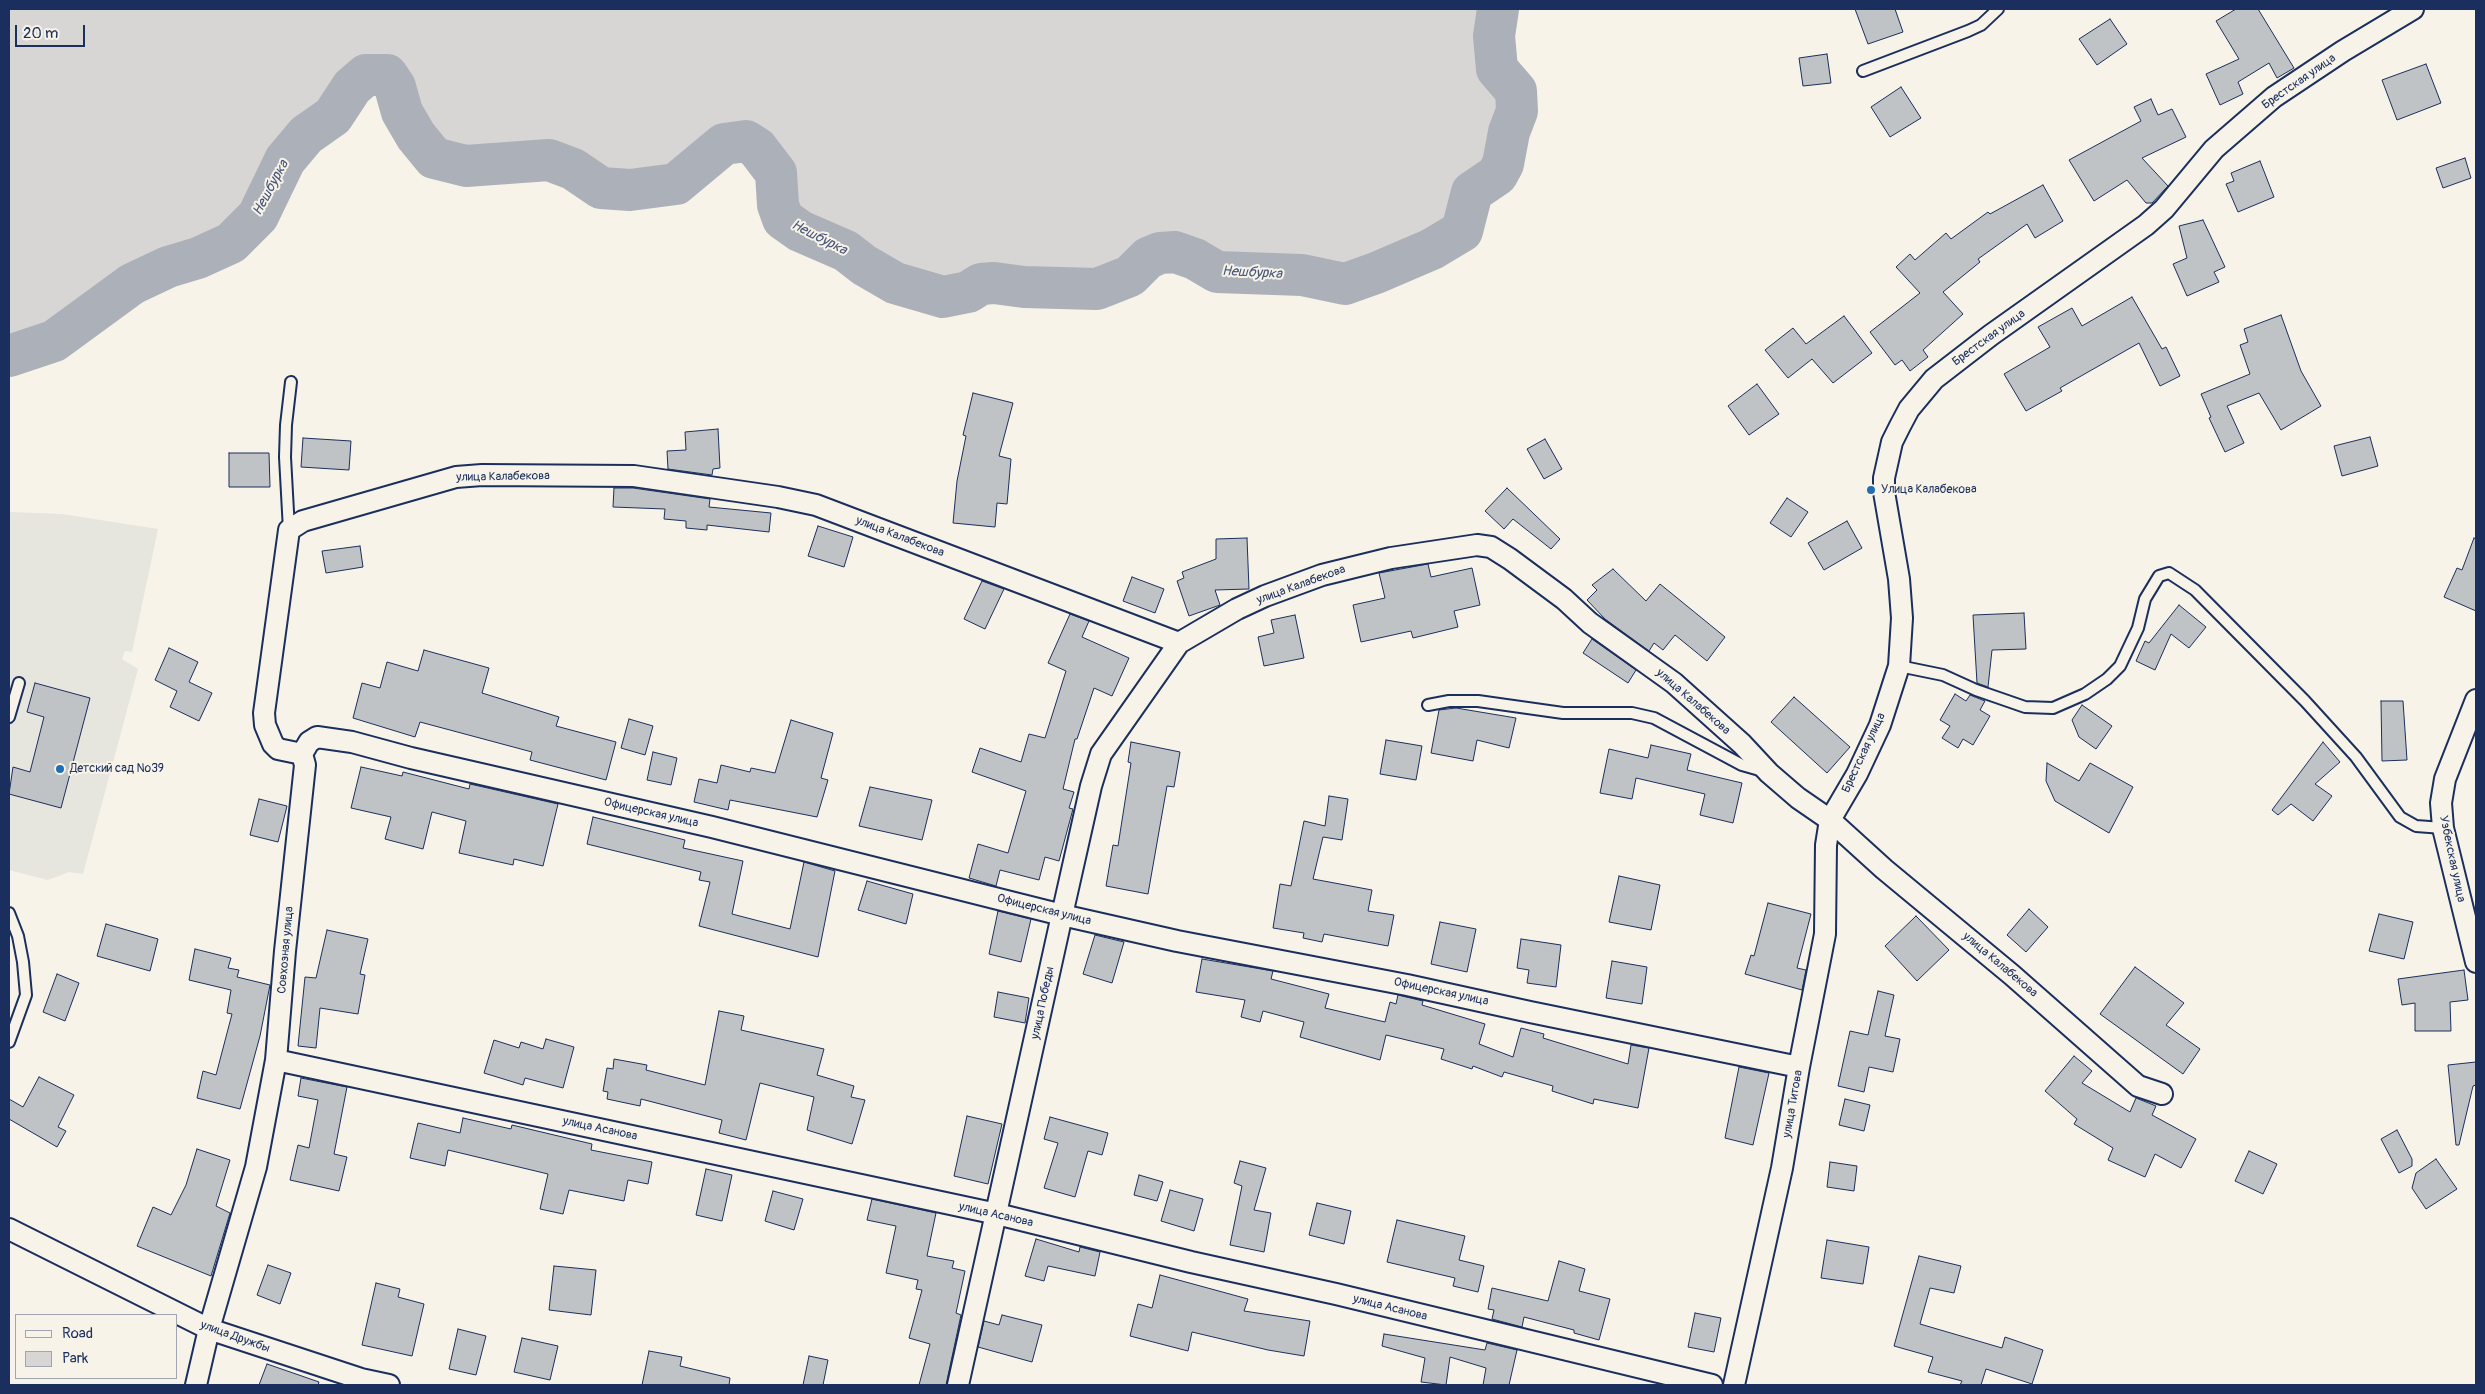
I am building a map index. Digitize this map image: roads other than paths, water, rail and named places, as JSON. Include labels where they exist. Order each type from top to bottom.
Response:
[{"type":"street","name":"Брестская улица","points":[[1830,820],[1857,774],[1880,725],[1899,666],[1902,645],[1899,578],[1884,492],[1884,478],[1892,442],[1914,402],[1934,379],[1951,365],[2146,225],[2164,208],[2214,149],[2274,97],[2343,51],[2413,9]]},
{"type":"street","name":"улица Калабекова","points":[[289,530],[303,521],[456,477],[482,475],[634,476],[778,497],[816,506],[1179,643],[1237,609],[1265,596],[1322,575],[1391,558],[1477,545],[1491,547],[1564,599],[1590,622],[1674,683],[1742,744],[1769,773],[1798,798],[1830,820],[1884,869],[2034,993],[2138,1086],[2162,1094]]},
{"type":"street","points":[[289,530],[264,713],[265,725],[273,744],[278,749],[302,754]]},
{"type":"street","name":"улица Победы","points":[[958,1385],[1062,915],[1101,754],[1179,643]]},
{"type":"street","name":"Узбекская улица","points":[[2476,700],[2445,780],[2441,804],[2443,828],[2476,962]]},
{"type":"street","name":"Офицерская улица","points":[[302,754],[309,742],[317,737],[352,742],[411,758],[722,829],[1062,915],[1177,941],[1407,984],[1530,1012],[1799,1066]]},
{"type":"street","name":"Совхозная улица","points":[[196,1385],[209,1329],[256,1167],[276,1060],[285,951],[304,780],[305,765],[302,754]]},
{"type":"street","name":"улица Титова","points":[[1734,1385],[1782,1168],[1799,1066],[1825,934],[1826,845],[1830,820]]},
{"type":"street","name":"улица Асанова","points":[[276,1060],[997,1214],[1191,1262],[1336,1294],[1712,1385]]},
{"type":"street","name":"улица Дружбы","points":[[9,1229],[209,1329],[352,1376],[389,1385]]},
{"type":"lane","points":[[1863,70],[1968,31],[1981,25],[1998,9]]},
{"type":"lane","points":[[289,530],[285,457],[291,382]]},
{"type":"lane","points":[[1899,666],[1943,675],[1976,690],[2025,707],[2053,708],[2085,694],[2107,679],[2120,666],[2138,628],[2145,599],[2159,576],[2169,573],[2195,590],[2304,701],[2356,757],[2400,817],[2416,826],[2443,828]]},
{"type":"lane","points":[[9,717],[19,683]]},
{"type":"lane","points":[[1428,705],[1449,701],[1478,701],[1563,713],[1632,713],[1654,718],[1680,730],[1742,765],[1769,773]]},
{"type":"lane","points":[[9,913],[24,962],[26,995],[9,1042]]},
{"type":"waterway","name":"Нешбурка","points":[[9,356],[54,341],[132,284],[168,267],[198,258],[231,243],[258,216],[285,160],[306,135],[333,116],[352,87],[366,75],[387,75],[395,87],[402,112],[416,136],[434,158],[466,166],[549,160],[573,169],[601,188],[630,190],[676,184],[724,144],[746,141],[757,148],[776,173],[778,205],[783,219],[800,231],[846,251],[864,265],[895,283],[943,297],[968,292],[981,284],[994,283],[1024,287],[1097,289],[1130,276],[1148,258],[1160,253],[1175,252],[1195,259],[1217,272],[1302,275],[1345,284],[1432,249],[1462,231],[1472,192],[1497,175],[1503,164],[1509,132],[1517,111],[1516,91],[1497,69],[1494,36],[1498,9]]},
{"type":"place","name":"Улица Калабекова","points":[[1871,490]]},
{"type":"place","name":"Детский сад №39","points":[[60,769]]}]
